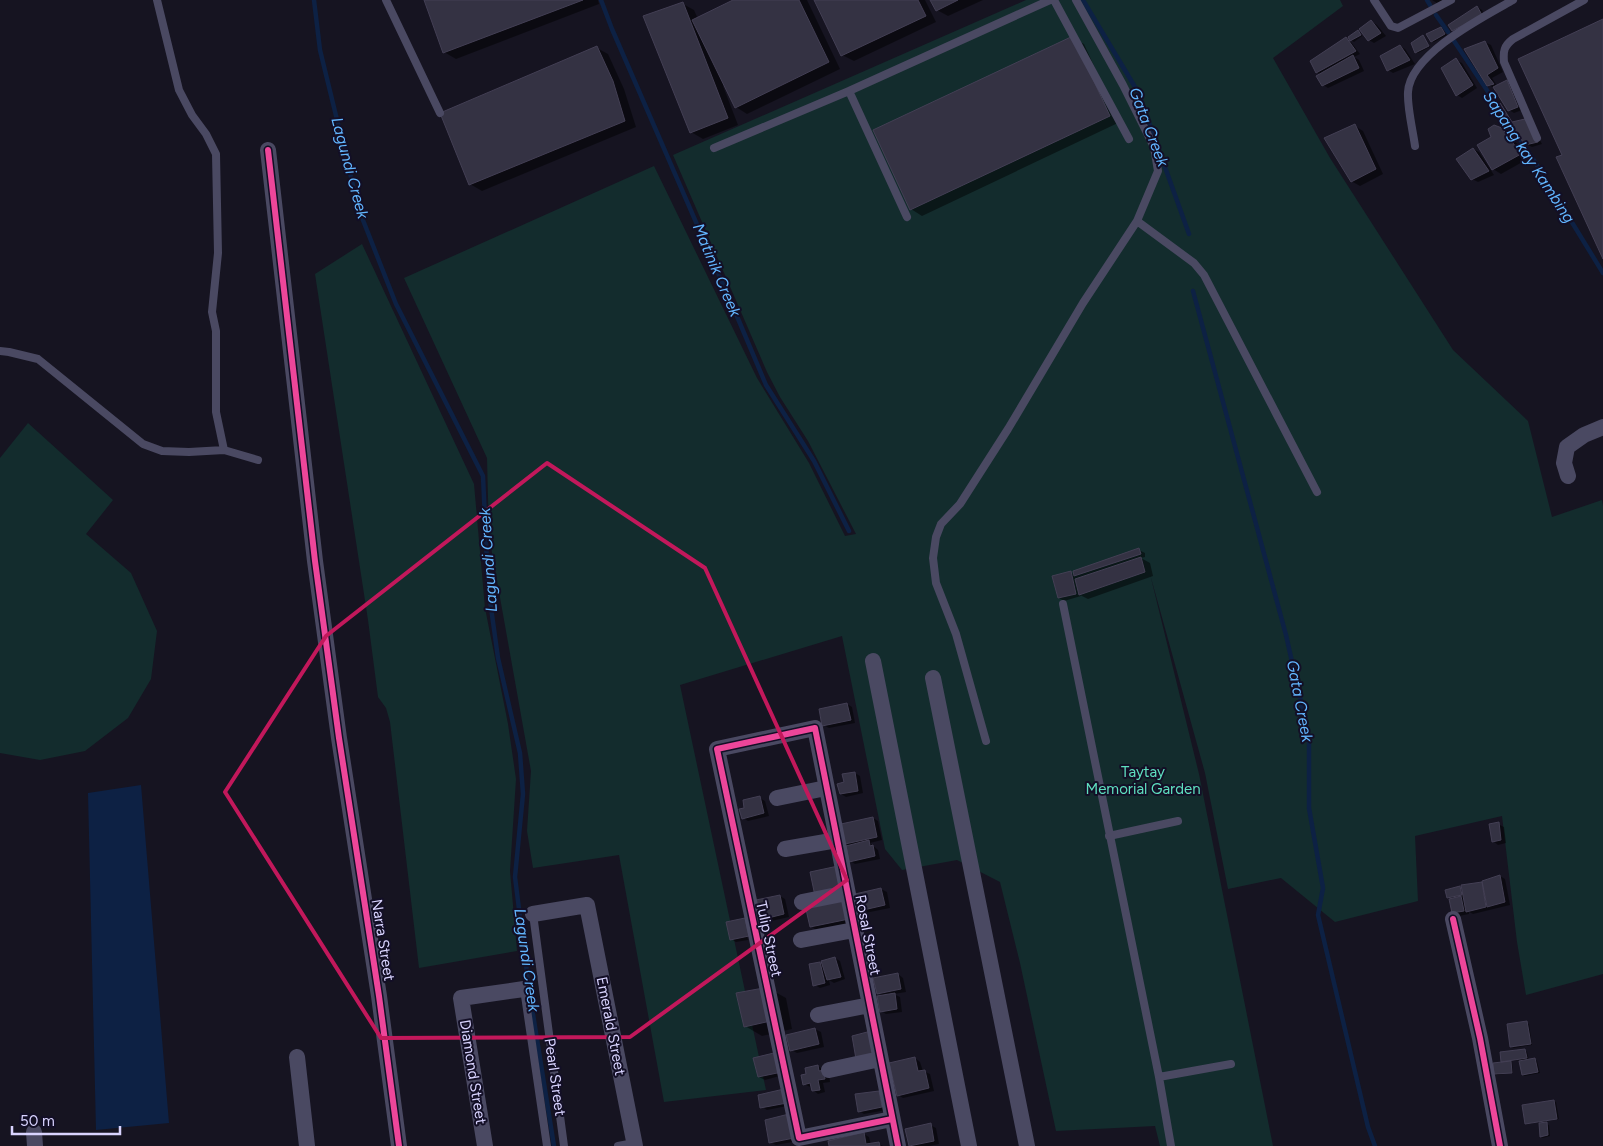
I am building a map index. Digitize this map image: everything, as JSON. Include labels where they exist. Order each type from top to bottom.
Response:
[{"type":"street","name":"Narra Street","points":[[268,150],[307,499],[339,738],[379,996],[398,1146]]},
{"type":"street","points":[[1568,476],[1564,463],[1567,447],[1584,435],[1603,427]]},
{"type":"street","points":[[873,661],[969,1146]]},
{"type":"street","points":[[933,678],[1024,1146]]},
{"type":"street","name":"Rosal Street","points":[[815,728],[898,1146]]},
{"type":"street","name":"Tulip Street","points":[[815,728],[717,749],[799,1138],[892,1120]]},
{"type":"street","points":[[777,798],[826,788]]},
{"type":"street","points":[[785,849],[837,840]]},
{"type":"street","points":[[802,902],[847,893]]},
{"type":"street","name":"Pearl Street","points":[[533,914],[587,905]]},
{"type":"street","name":"Emerald Street","points":[[587,905],[635,1144]]},
{"type":"street","points":[[1452,920],[1480,1038],[1500,1146]]},
{"type":"street","points":[[801,940],[854,930]]},
{"type":"street","name":"Diamond Street","points":[[485,1146],[461,998],[524,989]]},
{"type":"street","points":[[818,1015],[870,1006]]},
{"type":"street","points":[[297,1057],[307,1146]]},
{"type":"street","points":[[829,1070],[880,1059]]},
{"type":"lane","points":[[157,0],[179,90],[216,154],[218,253],[212,312],[216,331],[216,412],[224,450]]},
{"type":"lane","points":[[386,0],[440,113]]},
{"type":"lane","points":[[714,148],[849,91],[1052,0],[1129,139]]},
{"type":"lane","points":[[986,741],[956,634],[936,583],[932,558],[936,537],[941,524],[960,504],[1008,429],[1083,303],[1137,221],[1158,172],[1154,147],[1123,85],[1076,0]]},
{"type":"lane","points":[[1374,0],[1391,26],[1398,28],[1451,0]]},
{"type":"lane","points":[[1415,146],[1408,91],[1415,73],[1450,37],[1512,0]]},
{"type":"lane","points":[[1537,138],[1504,62],[1503,53],[1506,46],[1513,39],[1584,0]]},
{"type":"lane","points":[[849,91],[907,218]]},
{"type":"lane","points":[[1137,221],[1194,263],[1204,275],[1317,492]]},
{"type":"lane","points":[[0,352],[9,352],[38,359],[143,444],[162,451],[224,450],[258,460]]},
{"type":"lane","points":[[1063,604],[1159,1077],[1171,1146]]},
{"type":"lane","points":[[1109,836],[1178,821]]},
{"type":"lane","name":"Pearl Street","points":[[533,914],[564,1146]]},
{"type":"lane","points":[[524,989],[547,1146]]},
{"type":"lane","points":[[1159,1077],[1231,1064]]},
{"type":"lane","points":[[618,1146],[635,1144]]},
{"type":"highlighted area","points":[[547,463],[705,568],[847,880],[630,1037],[381,1038],[225,792],[326,636]]},
{"type":"green space","name":"Taytay Memorial Garden","points":[[1026,0],[1340,0],[1343,6],[1273,58],[1330,158],[1453,350],[1528,421],[1552,517],[1602,500],[1603,974],[1526,995],[1517,942],[1502,816],[1415,836],[1418,901],[1335,922],[1281,878],[1228,889],[1205,773],[1150,574],[1199,774],[1273,1146],[1160,1146],[1155,1126],[1056,1131],[1020,963],[1000,882],[957,860],[902,870],[885,849],[842,636],[680,685],[766,1090],[664,1102],[619,855],[533,868],[527,831],[531,771],[489,536],[487,458],[404,278],[654,166],[757,378],[809,463],[845,536],[856,534],[808,441],[780,397],[767,372],[673,155]]},
{"type":"green space","points":[[362,244],[474,484],[485,608],[508,724],[516,779],[510,871],[517,951],[419,968],[390,722],[386,708],[378,697],[315,274]]},
{"type":"green space","points":[[28,423],[113,500],[86,534],[131,573],[157,631],[151,679],[128,718],[85,751],[40,760],[0,753],[0,458]]},
{"type":"water","points":[[141,785],[169,1123],[96,1130],[88,793]]},
{"type":"building","points":[[424,0],[583,0],[443,53]]},
{"type":"building","points":[[733,0],[799,0],[829,62],[735,108],[692,20]]},
{"type":"building","points":[[814,0],[918,0],[926,16],[841,56]]},
{"type":"building","points":[[930,0],[958,0],[936,11]]},
{"type":"building","points":[[683,2],[728,118],[690,133],[643,16]]},
{"type":"building","points":[[1477,6],[1482,15],[1452,31],[1448,25]]},
{"type":"building","points":[[1603,19],[1603,259],[1556,157],[1562,155],[1518,59]]},
{"type":"building","points":[[1371,20],[1381,33],[1368,41],[1359,29]]},
{"type":"building","points":[[1441,27],[1445,34],[1431,42],[1426,34]]},
{"type":"building","points":[[1358,30],[1361,35],[1350,41],[1348,37]]},
{"type":"building","points":[[1423,35],[1429,46],[1415,53],[1411,43]]},
{"type":"building","points":[[1073,36],[1110,116],[910,210],[873,130]]},
{"type":"building","points":[[1346,37],[1356,51],[1316,73],[1310,61]]},
{"type":"building","points":[[1485,41],[1498,68],[1487,75],[1494,84],[1487,86],[1464,49]]},
{"type":"building","points":[[1400,45],[1410,60],[1387,71],[1380,56]]},
{"type":"building","points":[[597,46],[613,81],[625,121],[469,185],[440,113]]},
{"type":"building","points":[[1353,55],[1359,68],[1322,86],[1316,76]]},
{"type":"building","points":[[1456,58],[1473,85],[1456,96],[1441,68]]},
{"type":"building","points":[[1507,80],[1518,107],[1508,111],[1493,87]]},
{"type":"building","points":[[1500,103],[1512,122],[1525,119],[1538,142],[1525,145],[1498,105]]},
{"type":"building","points":[[1355,124],[1376,169],[1351,182],[1324,138]]},
{"type":"building","points":[[1494,125],[1502,128],[1521,154],[1492,170],[1477,145],[1491,137],[1488,129]]},
{"type":"building","points":[[1473,148],[1489,171],[1471,180],[1456,159]]},
{"type":"building","points":[[1139,548],[1141,554],[1074,576],[1073,571]]},
{"type":"building","points":[[1141,557],[1145,572],[1079,595],[1075,579]]},
{"type":"building","points":[[1071,571],[1076,594],[1058,598],[1052,576]]},
{"type":"building","points":[[847,703],[851,720],[822,726],[819,709]]},
{"type":"building","points":[[855,772],[858,791],[840,794],[837,784],[844,782],[842,774]]},
{"type":"building","points":[[760,796],[764,813],[742,819],[739,809],[744,808],[743,800]]},
{"type":"building","points":[[873,817],[877,837],[845,844],[841,824]]},
{"type":"building","points":[[1499,822],[1501,840],[1492,842],[1489,824]]},
{"type":"building","points":[[869,840],[870,846],[873,845],[875,856],[849,862],[846,846]]},
{"type":"building","points":[[838,866],[843,890],[815,896],[810,872]]},
{"type":"building","points":[[1500,875],[1505,902],[1487,907],[1482,881]]},
{"type":"building","points":[[1482,882],[1486,907],[1466,912],[1461,885]]},
{"type":"building","points":[[1460,886],[1462,895],[1447,898],[1445,890]]},
{"type":"building","points":[[881,888],[885,905],[859,911],[855,894]]},
{"type":"building","points":[[780,895],[784,914],[760,920],[756,900]]},
{"type":"building","points":[[1461,896],[1464,911],[1452,913],[1449,899]]},
{"type":"building","points":[[845,897],[849,919],[810,927],[805,905]]},
{"type":"building","points":[[745,918],[749,936],[730,940],[726,922]]},
{"type":"building","points":[[835,957],[841,977],[827,980],[821,961]]},
{"type":"building","points":[[820,962],[825,983],[813,986],[809,964]]},
{"type":"building","points":[[898,973],[901,989],[877,994],[873,978]]},
{"type":"building","points":[[769,987],[775,1020],[744,1027],[736,993]]},
{"type":"building","points":[[895,993],[897,1009],[880,1012],[877,996]]},
{"type":"building","points":[[1527,1021],[1531,1044],[1510,1047],[1507,1024]]},
{"type":"building","points":[[815,1028],[819,1044],[790,1051],[786,1035]]},
{"type":"building","points":[[871,1031],[876,1054],[856,1059],[852,1036]]},
{"type":"building","points":[[1525,1049],[1527,1058],[1501,1062],[1500,1052]]},
{"type":"building","points":[[778,1052],[782,1072],[758,1077],[753,1058]]},
{"type":"building","points":[[915,1057],[918,1071],[925,1070],[929,1088],[897,1096],[889,1063]]},
{"type":"building","points":[[1535,1058],[1538,1072],[1522,1075],[1519,1061]]},
{"type":"building","points":[[1511,1061],[1512,1073],[1494,1074],[1493,1063]]},
{"type":"building","points":[[818,1065],[819,1071],[824,1070],[825,1079],[818,1080],[820,1090],[812,1091],[810,1083],[803,1085],[801,1075],[806,1074],[805,1068]]},
{"type":"building","points":[[784,1089],[787,1103],[760,1108],[758,1095]]},
{"type":"building","points":[[879,1091],[882,1107],[858,1112],[855,1094]]},
{"type":"building","points":[[1554,1100],[1557,1119],[1525,1124],[1522,1105]]},
{"type":"building","points":[[789,1114],[794,1138],[769,1143],[765,1120]]},
{"type":"building","points":[[1547,1122],[1548,1135],[1540,1137],[1539,1123]]},
{"type":"building","points":[[931,1123],[934,1141],[909,1146],[905,1129]]},
{"type":"building","points":[[864,1132],[866,1144],[879,1142],[880,1146],[829,1146],[828,1141]]},
{"type":"waterway","name":"Lagundi Creek","points":[[314,0],[320,50],[359,210],[396,304],[483,476],[488,586],[498,658],[520,753],[523,794],[515,877],[529,989],[554,1146]]},
{"type":"waterway","name":"Matinik Creek","points":[[601,0],[766,385],[814,461],[849,531]]},
{"type":"waterway","name":"Gata Creek","points":[[1083,0],[1138,92],[1189,234]]},
{"type":"waterway","name":"Sapang kay Kambing","points":[[1427,0],[1430,5]]},
{"type":"waterway","name":"Sapang kay Kambing","points":[[1436,15],[1448,32]]},
{"type":"waterway","name":"Sapang kay Kambing","points":[[1454,41],[1535,162],[1603,273]]},
{"type":"waterway","name":"Gata Creek","points":[[1193,291],[1286,635],[1309,738],[1309,808],[1323,888],[1318,915],[1368,1127],[1375,1146]]},
{"type":"cycle path","points":[[268,150],[315,561],[339,738],[379,996],[399,1146]]},
{"type":"cycle path","points":[[892,1119],[799,1138],[717,749],[815,728],[898,1146]]},
{"type":"cycle path","points":[[1453,919],[1480,1038],[1500,1146]]}]
